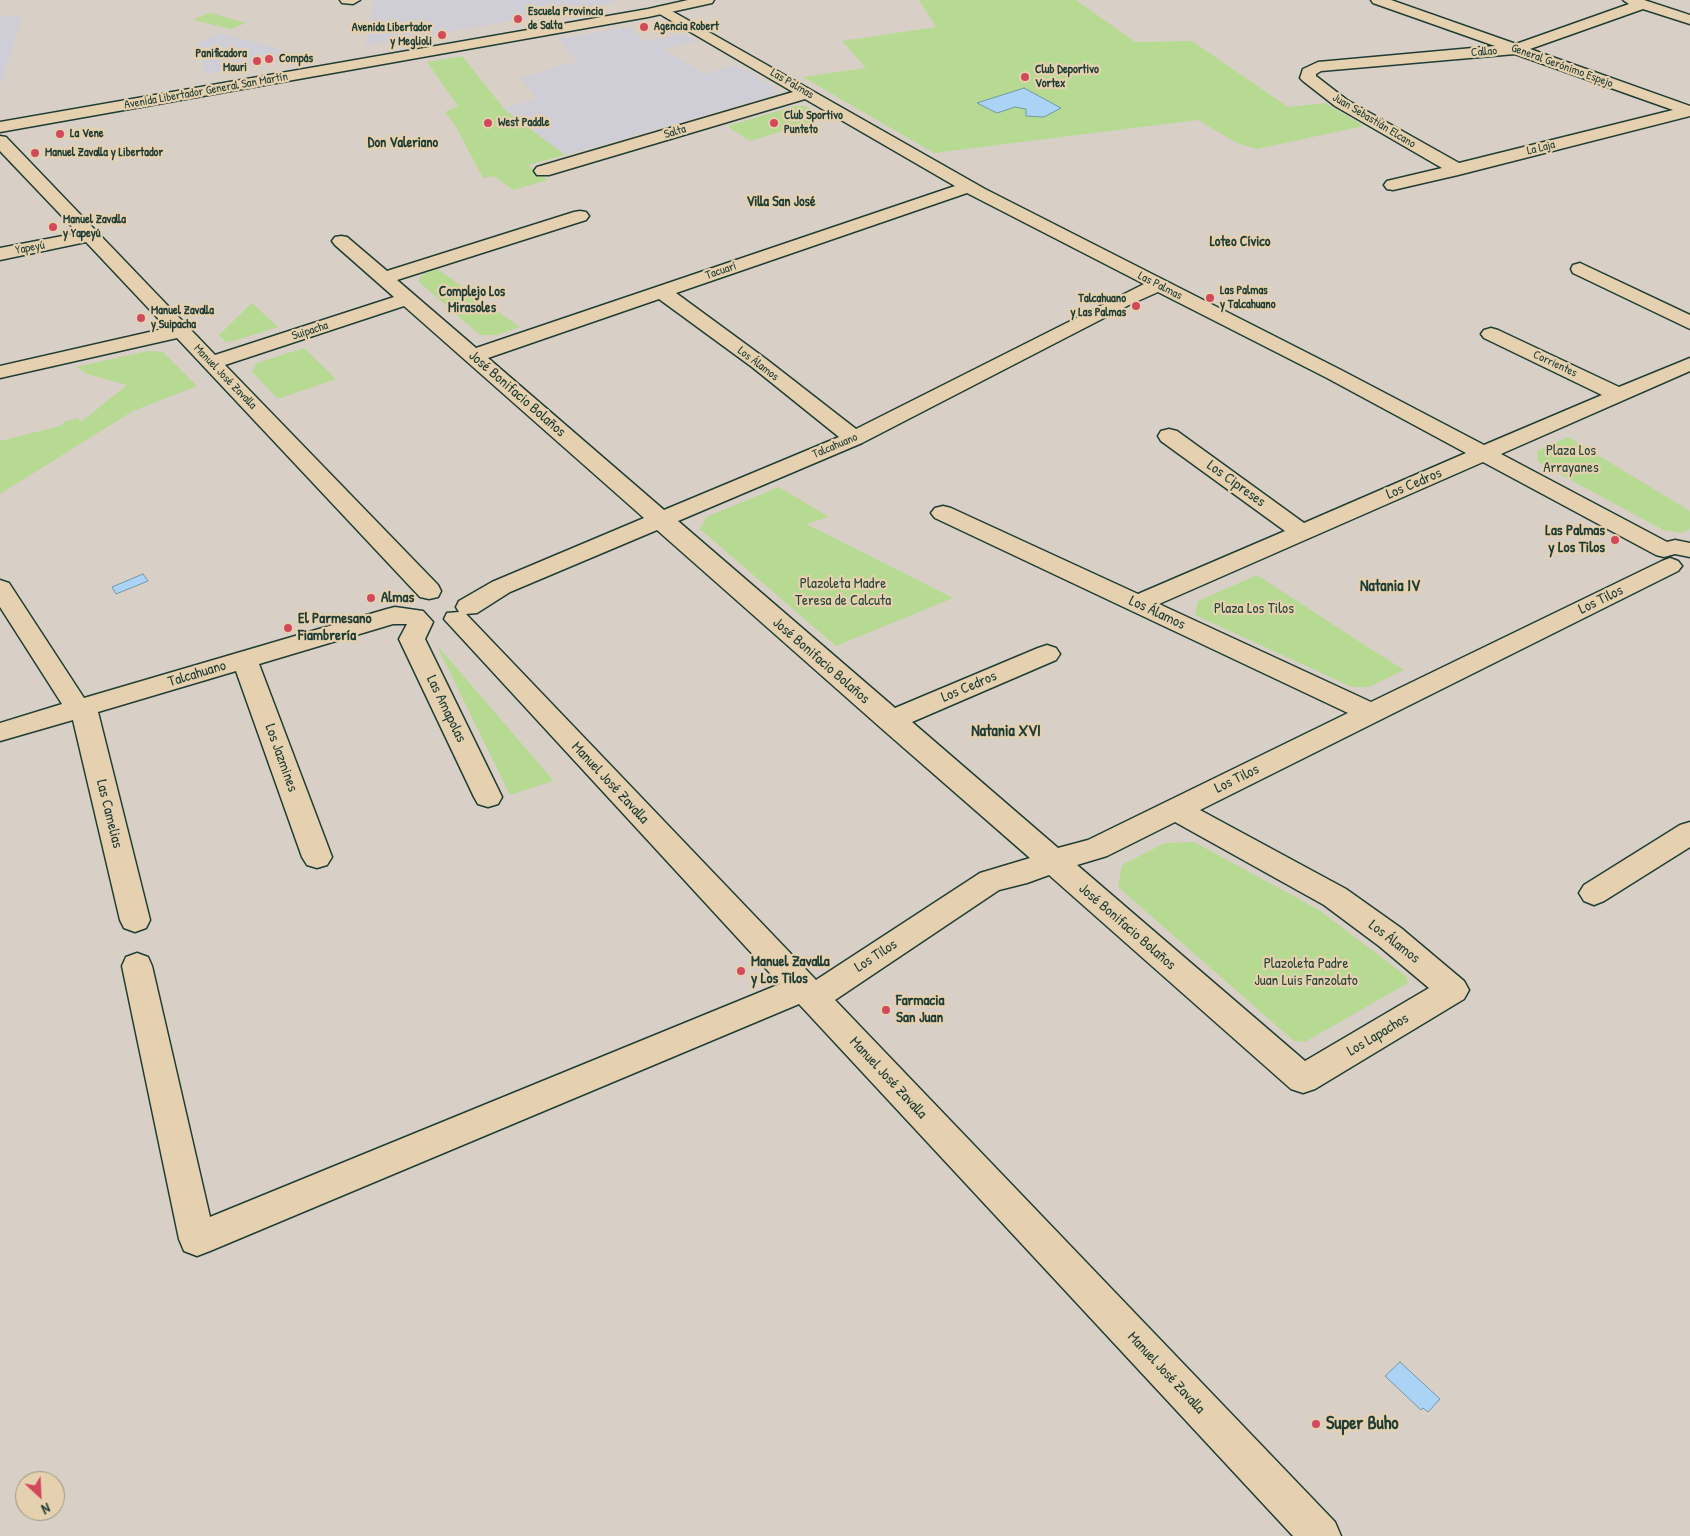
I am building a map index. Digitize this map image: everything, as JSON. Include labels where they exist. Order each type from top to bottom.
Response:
[{"type":"street","points":[[346,0],[353,0]]},
{"type":"street","name":"Avenida Libertador General San Martín","points":[[0,127],[677,0]]},
{"type":"street","name":"Avenida Libertador General San Martín","points":[[0,119],[653,5],[707,0]]},
{"type":"street","name":"General Gerónimo Espejo","points":[[1378,0],[1690,111]]},
{"type":"street","points":[[1636,2],[1690,20]]},
{"type":"street","name":"Callao","points":[[1318,67],[1516,49],[1636,2]]},
{"type":"street","points":[[1403,9],[1421,3]]},
{"type":"street","name":"Las Palmas","points":[[653,5],[969,187],[1334,374],[1678,560]]},
{"type":"street","name":"Juan Sebastián Elcano","points":[[1318,67],[1308,72],[1308,78],[1341,103],[1458,170]]},
{"type":"street","name":"Salta","points":[[543,171],[807,93]]},
{"type":"street","name":"La Laja","points":[[1393,185],[1690,111]]},
{"type":"street","name":"Manuel José Zavalla","points":[[0,141],[211,363],[415,609]]},
{"type":"street","name":"Tacuarí","points":[[473,356],[969,187]]},
{"type":"street","points":[[383,278],[580,216]]},
{"type":"street","name":"Yapeyú","points":[[0,254],[90,236]]},
{"type":"street","name":"José Bonifacio Bolaños","points":[[341,241],[1302,1079]]},
{"type":"street","points":[[1580,269],[1690,323]]},
{"type":"street","name":"Talcahuano","points":[[463,607],[501,587],[854,438],[1124,300],[1158,285]]},
{"type":"street","name":"Los Álamos","points":[[660,291],[759,363],[854,438]]},
{"type":"street","name":"Suipacha","points":[[211,363],[408,299]]},
{"type":"street","points":[[0,372],[181,331]]},
{"type":"street","name":"Corrientes","points":[[1491,334],[1620,395]]},
{"type":"street","name":"Los Cedros","points":[[1137,604],[1690,364]]},
{"type":"street","name":"Los Cipreses","points":[[1169,436],[1302,532]]},
{"type":"street","name":"Los Álamos","points":[[943,513],[1371,713]]},
{"type":"street","name":"Los Tilos","points":[[137,966],[196,1239],[808,993],[990,881],[1026,872],[1097,848],[1678,560]]},
{"type":"street","name":"Las Camelias","points":[[0,588],[81,708],[135,920]]},
{"type":"street","points":[[450,589],[463,607],[438,624],[415,609],[450,589]]},
{"type":"street","name":"Manuel José Zavalla","points":[[463,607],[808,993],[1321,1536]]},
{"type":"street","name":"Talcahuano","points":[[0,732],[415,609]]},
{"type":"street","name":"Las Amapolas","points":[[415,609],[412,639],[488,797]]},
{"type":"street","name":"Los Cedros","points":[[890,721],[1047,654]]},
{"type":"street","name":"Los Jazmines","points":[[245,660],[317,857]]},
{"type":"street","name":"Los Álamos","points":[[1175,809],[1334,897],[1390,937],[1453,990]]},
{"type":"street","points":[[1594,893],[1690,833]]},
{"type":"street","name":"Los Lapachos","points":[[1302,1079],[1453,990]]},
{"type":"shaded area","points":[[375,0],[615,0],[611,4],[365,46]]},
{"type":"shaded area","points":[[0,15],[22,18],[0,87]]},
{"type":"shaded area","points":[[630,27],[644,41],[683,34],[695,41],[663,50],[705,74],[736,65],[777,89],[774,95],[565,155],[504,108],[538,99],[520,78],[553,69],[552,67],[579,62],[558,39]]},
{"type":"shaded area","points":[[220,33],[307,57],[206,74],[197,43]]},
{"type":"green space","name":"Club Deportivo Vortex","points":[[919,0],[1076,0],[1135,42],[1192,41],[1288,107],[1325,103],[1364,126],[1257,149],[1237,143],[1198,120],[934,153],[803,77],[866,68],[842,41],[936,27]]},
{"type":"green space","points":[[209,13],[246,23],[231,29],[193,20]]},
{"type":"green space","name":"West Paddle","points":[[462,56],[505,110],[565,155],[528,165],[548,180],[513,190],[494,176],[483,178],[455,125],[445,112],[458,106],[427,62]]},
{"type":"green space","name":"Club Sportivo Punteto","points":[[795,106],[806,106],[826,118],[750,141],[727,126]]},
{"type":"green space","points":[[438,269],[520,327],[497,335],[480,335],[418,281],[423,274]]},
{"type":"green space","points":[[252,303],[278,327],[226,342],[219,335]]},
{"type":"green space","points":[[304,348],[336,379],[278,399],[252,372],[257,363]]},
{"type":"green space","points":[[148,351],[163,352],[197,386],[133,411],[0,494],[0,441],[60,426],[66,421],[78,418],[81,422],[127,385],[87,374],[76,367]]},
{"type":"green space","name":"Plaza Los Arrayanes","points":[[1568,437],[1690,511],[1690,529],[1681,533],[1663,530],[1538,462],[1537,451]]},
{"type":"green space","name":"Plazoleta Madre Teresa de Calcuta","points":[[779,487],[829,517],[806,524],[953,598],[836,646],[700,529],[706,517]]},
{"type":"green space","name":"Plaza Los Tilos","points":[[1257,575],[1404,670],[1369,687],[1352,687],[1195,615],[1198,601]]},
{"type":"green space","points":[[436,644],[553,780],[553,781],[510,795]]},
{"type":"green space","name":"Plazoleta Padre Juan Luis Fanzolato","points":[[1194,842],[1319,910],[1406,976],[1408,983],[1305,1042],[1294,1041],[1118,887],[1122,865],[1165,843]]},
{"type":"water","points":[[1024,88],[1061,108],[1044,117],[1026,116],[1026,109],[1015,107],[997,113],[977,103]]},
{"type":"water","points":[[143,574],[148,581],[116,594],[112,587]]},
{"type":"water","points":[[1400,1362],[1440,1399],[1428,1412],[1423,1408],[1421,1410],[1385,1376]]},
{"type":"place","name":"Escuela Provincia de Salta","points":[[518,19]]},
{"type":"place","name":"Agencia Robert","points":[[644,27]]},
{"type":"place","name":"Avenida Libertador y Meglioli","points":[[442,35]]},
{"type":"place","name":"Compás","points":[[269,59]]},
{"type":"place","name":"Panificadora Mauri","points":[[257,61]]},
{"type":"place","name":"Club Deportivo Vortex","points":[[1025,77]]},
{"type":"place","name":"West Paddle","points":[[488,123]]},
{"type":"place","name":"Club Sportivo Punteto","points":[[774,123]]},
{"type":"place","name":"La Vene","points":[[60,134]]},
{"type":"place","name":"Manuel Zavalla y Libertador","points":[[35,153]]},
{"type":"place","name":"Manuel Zavalla y Yapeyú","points":[[53,227]]},
{"type":"place","name":"Las Palmas y Talcahuano","points":[[1210,298]]},
{"type":"place","name":"Talcahuano y Las Palmas","points":[[1136,306]]},
{"type":"place","name":"Manuel Zavalla y Suipacha","points":[[141,318]]},
{"type":"place","name":"Las Palmas y Los Tilos","points":[[1615,540]]},
{"type":"place","name":"Almas","points":[[371,598]]},
{"type":"place","name":"El Parmesano Fiambrería","points":[[288,628]]},
{"type":"place","name":"Manuel Zavalla y Los Tilos","points":[[741,971]]},
{"type":"place","name":"Farmacia San Juan","points":[[886,1010]]},
{"type":"place","name":"Super Buho","points":[[1316,1424]]},
{"type":"district","name":"Don Valeriano","points":[[403,143]]},
{"type":"district","name":"Villa San José","points":[[781,202]]},
{"type":"district","name":"Loteo Cívico","points":[[1240,242]]},
{"type":"district","name":"Complejo Los Mirasoles","points":[[472,300]]},
{"type":"district","name":"Natania IV","points":[[1390,587]]},
{"type":"district","name":"Natania XVI","points":[[1006,732]]}]
